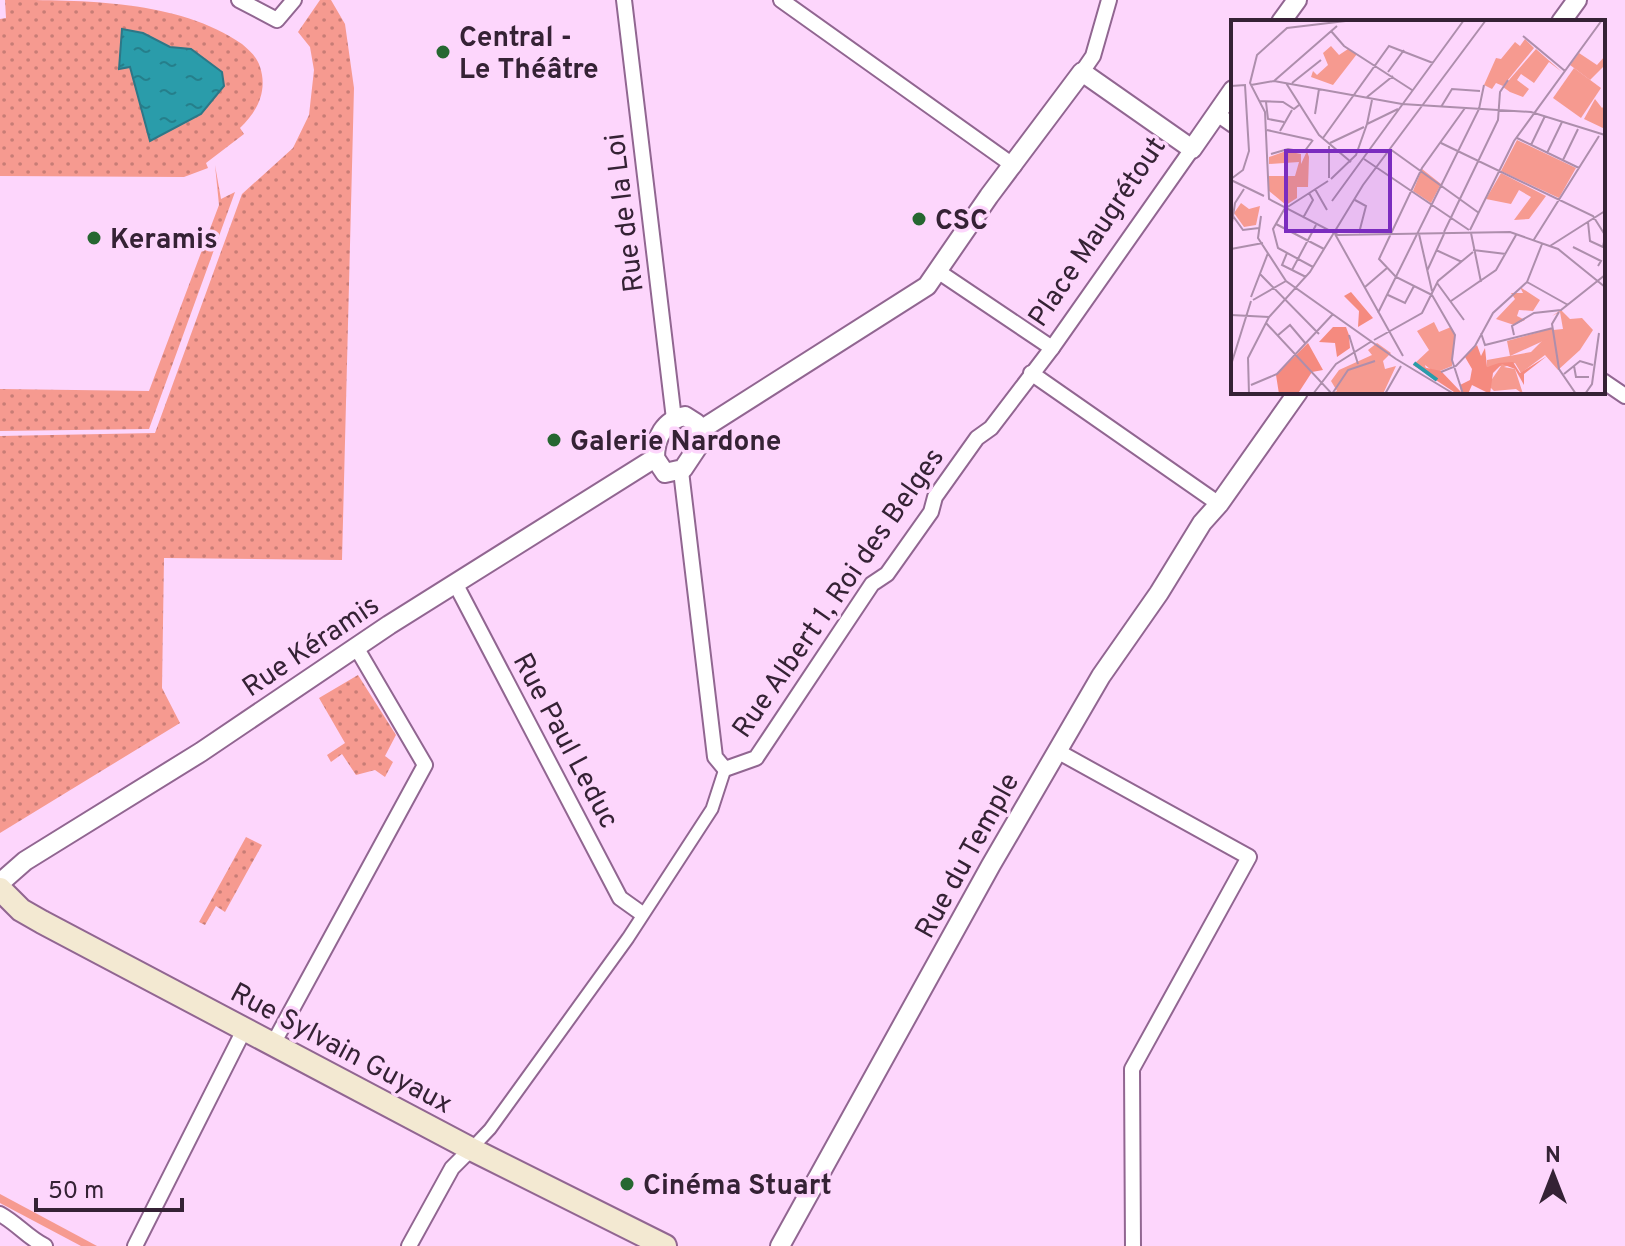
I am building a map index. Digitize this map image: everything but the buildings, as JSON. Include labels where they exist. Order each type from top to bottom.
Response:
[{"type":"main road","name":"Rue Sylvain Guyaux","points":[[0,889],[21,910],[244,1030],[665,1246]]},
{"type":"street","points":[[239,0],[277,20],[294,0]]},
{"type":"street","name":"Rue de la Loi","points":[[624,0],[674,419]]},
{"type":"street","points":[[781,0],[1014,166]]},
{"type":"street","points":[[699,431],[927,286],[1093,56],[1109,0]]},
{"type":"street","points":[[1282,20],[1297,0]]},
{"type":"street","points":[[1562,20],[1577,0]]},
{"type":"street","name":"Place Maugrétout","points":[[939,272],[1052,348],[1192,149],[1082,72]]},
{"type":"street","points":[[1192,149],[1231,93]]},
{"type":"street","points":[[1217,114],[1231,124]]},
{"type":"street","name":"Rue Albert 1, Roi des Belges","points":[[471,1149],[490,1129],[628,938],[641,913],[712,809],[725,769],[756,758],[872,584],[887,574],[931,512],[935,497],[977,438],[991,428],[1052,348]]},
{"type":"street","points":[[1031,373],[1219,504]]},
{"type":"street","points":[[1605,382],[1625,396]]},
{"type":"street","name":"Rue du Temple","points":[[780,1246],[1101,676],[1159,593],[1202,523],[1219,504],[1297,394]]},
{"type":"street","points":[[691,418],[699,431],[694,457],[681,471],[665,473],[655,458],[660,433],[674,419],[691,418]]},
{"type":"street","name":"Rue Kéramis","points":[[0,883],[25,861],[201,752],[356,647],[655,458]]},
{"type":"street","points":[[681,471],[715,757],[725,769]]},
{"type":"street","name":"Rue Paul Leduc","points":[[455,583],[620,898],[641,913]]},
{"type":"street","points":[[273,1044],[425,765],[356,647]]},
{"type":"street","points":[[1057,751],[1249,857],[1132,1069],[1133,1246]]},
{"type":"street","points":[[135,1246],[244,1030]]},
{"type":"street","points":[[409,1246],[452,1168],[471,1149]]},
{"type":"street","points":[[0,1214],[16,1223],[25,1236],[45,1246]]},
{"type":"shaded area","points":[[5,0],[98,2],[129,6],[160,11],[217,29],[242,44],[260,67],[262,93],[256,108],[240,128],[244,134],[206,163],[208,168],[184,177],[0,176],[0,19],[6,18]]},
{"type":"shaded area","points":[[320,0],[331,0],[345,24],[354,88],[342,560],[164,558],[162,688],[180,723],[0,833],[0,436],[155,433],[242,194],[293,148],[309,115],[314,70],[310,47],[298,32]]},
{"type":"shaded area","points":[[215,165],[221,199],[235,192],[149,429],[0,431],[0,389],[149,391],[219,205]]},
{"type":"shaded area","points":[[358,675],[396,735],[385,756],[393,762],[385,777],[375,770],[356,775],[342,754],[331,762],[327,755],[345,743],[319,698]]},
{"type":"shaded area","points":[[246,837],[262,845],[225,912],[216,906],[205,925],[199,922]]},
{"type":"shaded area","points":[[0,1194],[97,1246],[81,1246],[0,1203]]},
{"type":"water","points":[[122,29],[143,33],[170,47],[191,49],[222,72],[224,86],[201,114],[150,141],[130,67],[119,69]]},
{"type":"place","name":"Central - Le Théâtre","points":[[443,52]]},
{"type":"place","name":"CSC","points":[[919,219]]},
{"type":"place","name":"Keramis","points":[[94,238]]},
{"type":"place","name":"Galerie Nardone","points":[[554,440]]},
{"type":"place","name":"Cinéma Stuart","points":[[627,1184]]}]
